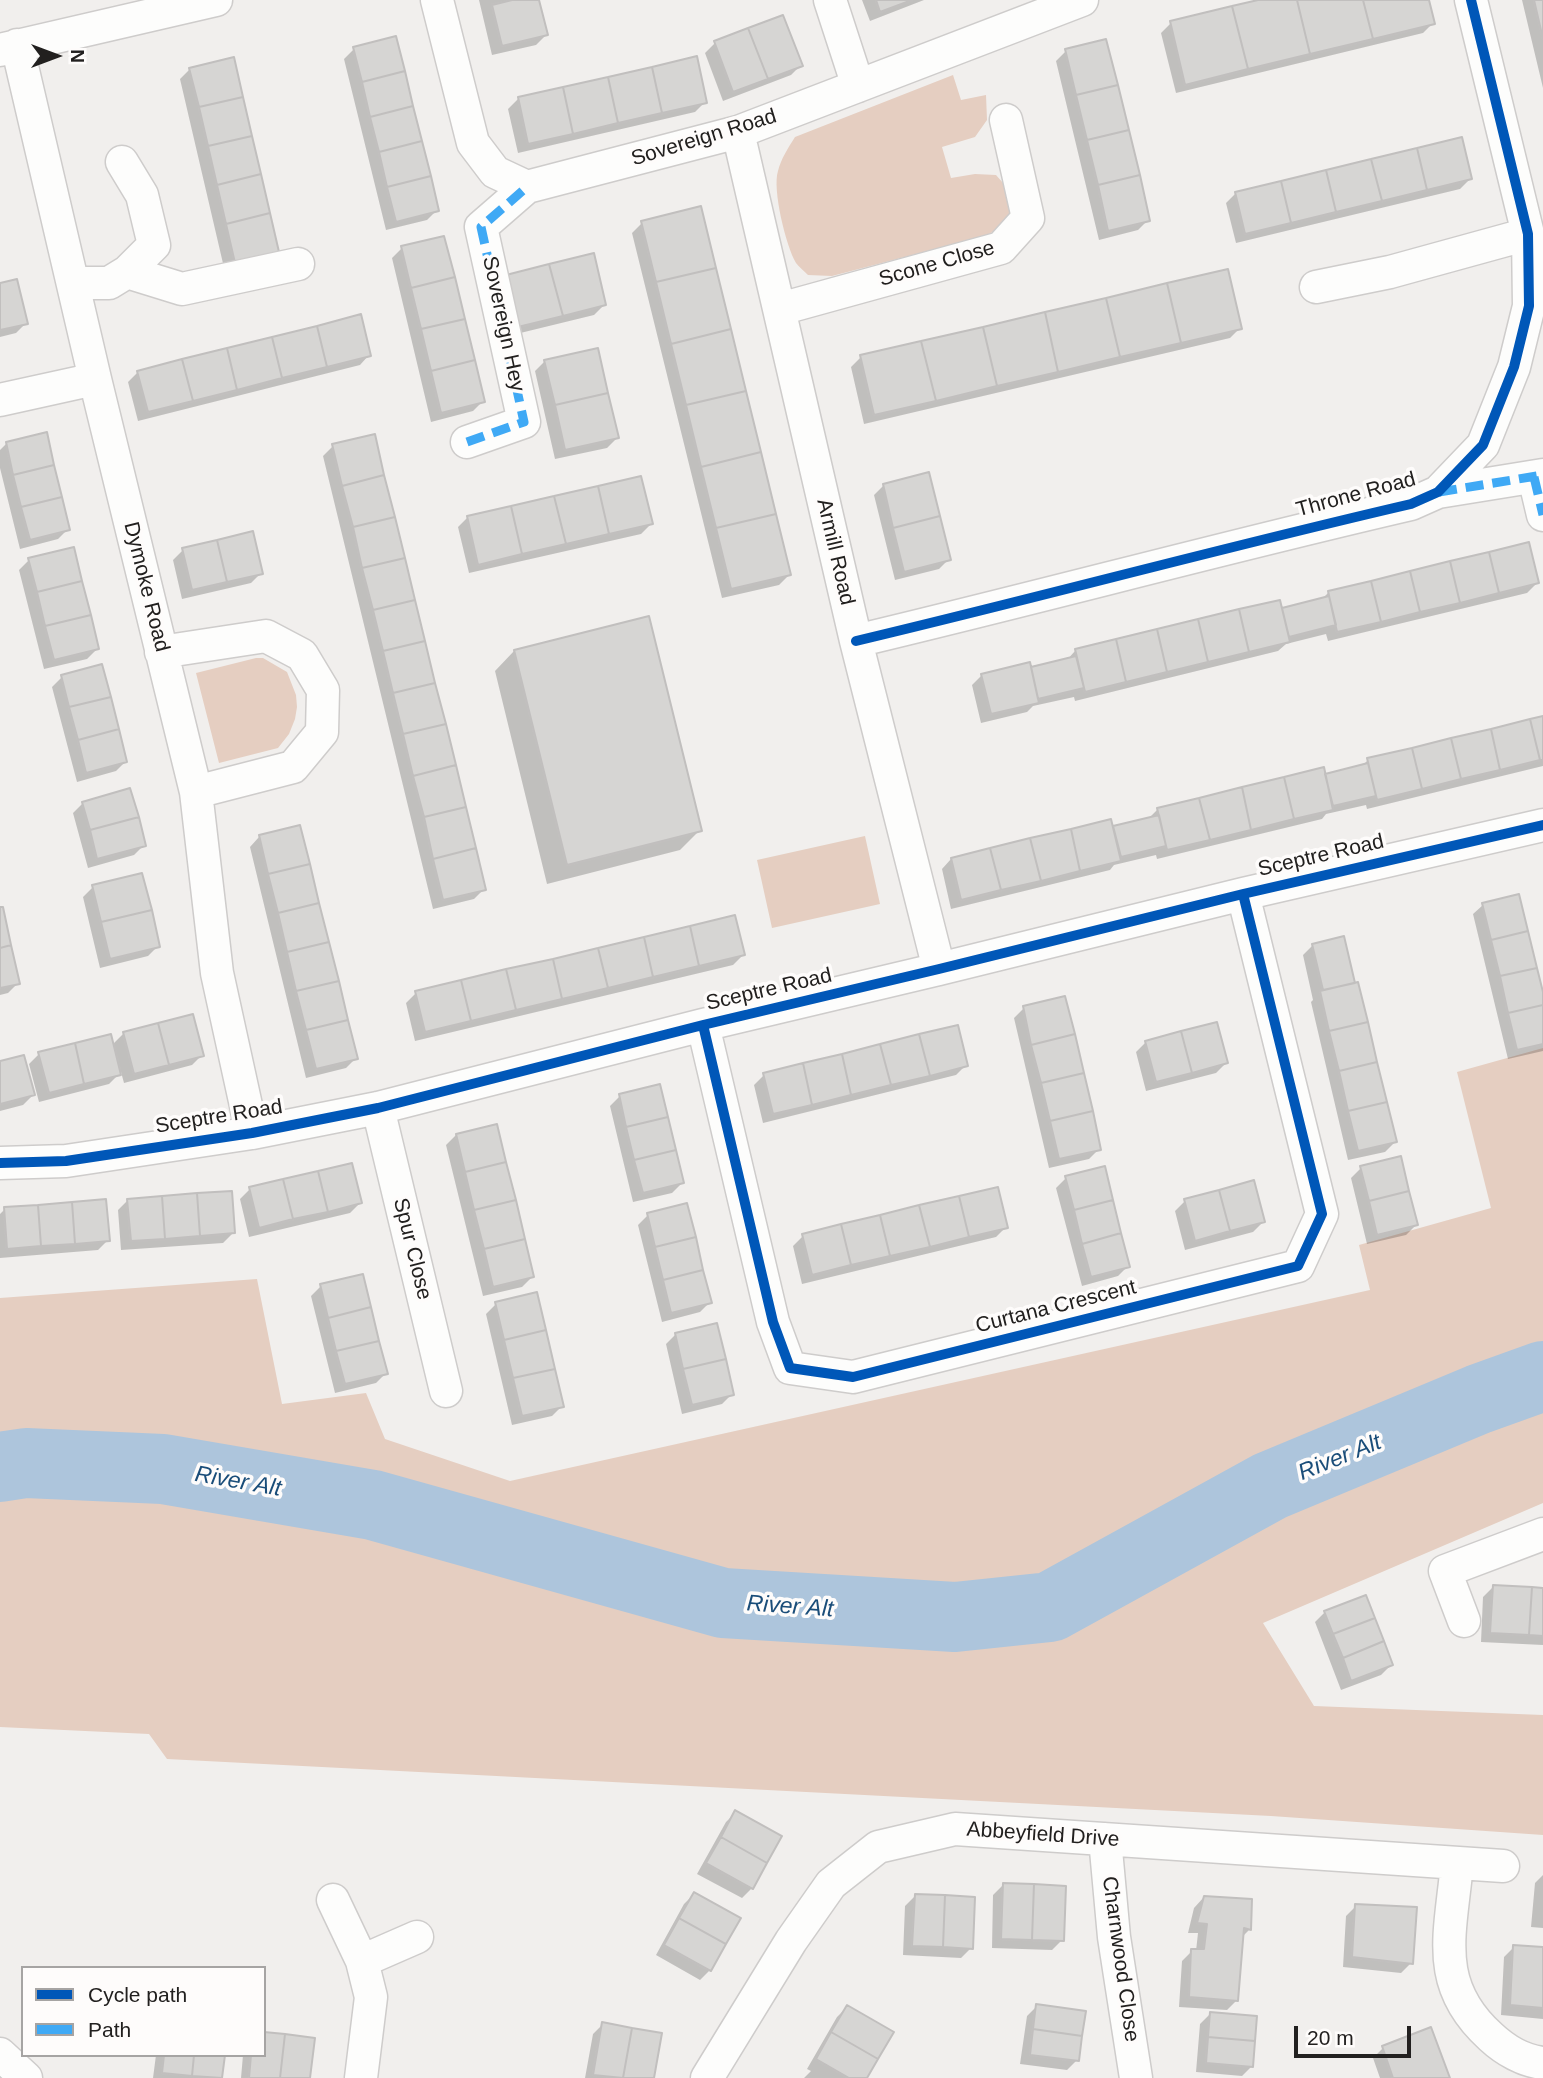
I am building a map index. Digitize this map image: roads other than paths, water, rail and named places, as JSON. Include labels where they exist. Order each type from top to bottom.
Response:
[{"type":"street","points":[[8,47],[216,0]]},
{"type":"street","points":[[437,0],[473,142],[495,172],[527,187]]},
{"type":"street","points":[[830,0],[858,86]]},
{"type":"street","name":"Sovereign Road","points":[[527,187],[738,132],[858,86],[1018,12],[1082,0]]},
{"type":"street","name":"Throne Road","points":[[856,641],[1048,595],[1236,545],[1411,504],[1438,492],[1483,445],[1514,367],[1529,306],[1528,234],[1471,0]]},
{"type":"street","name":"Dymoke Road","points":[[8,47],[73,284],[196,792],[218,973],[252,1133]]},
{"type":"street","name":"Scone Close","points":[[780,309],[1001,248],[1028,218],[1006,120]]},
{"type":"street","name":"Armill Road","points":[[738,132],[856,641],[939,970]]},
{"type":"street","points":[[73,284],[109,283],[127,272],[154,245],[142,195],[122,162]]},
{"type":"street","name":"Sovereign Hey","points":[[467,442],[524,422],[481,227],[527,187]]},
{"type":"street","points":[[1316,287],[1390,272],[1528,234]]},
{"type":"street","points":[[127,272],[182,289],[298,264]]},
{"type":"street","points":[[0,400],[95,379]]},
{"type":"street","points":[[1438,492],[1539,476],[1543,515]]},
{"type":"street","points":[[161,652],[266,636],[302,655],[323,690],[322,732],[292,767],[196,792]]},
{"type":"street","name":"Sceptre Road","points":[[0,1163],[66,1161],[252,1133],[378,1108],[703,1025],[939,970],[1243,894],[1543,825]]},
{"type":"street","name":"Curtana Crescent","points":[[703,1025],[773,1322],[789,1368],[853,1377],[1298,1266],[1322,1214],[1243,894]]},
{"type":"street","name":"Spur Close","points":[[378,1108],[446,1391]]},
{"type":"street","points":[[1464,1621],[1445,1571],[1543,1534]]},
{"type":"street","name":"Abbeyfield Drive","points":[[707,2078],[791,1941],[831,1884],[878,1847],[954,1829],[1503,1866]]},
{"type":"street","name":"Charnwood Close","points":[[1105,1839],[1114,1937],[1136,2078]]},
{"type":"street","points":[[1457,1863],[1448,1962],[1454,1985],[1476,2024],[1495,2041],[1533,2062],[1543,2063]]},
{"type":"street","points":[[333,1900],[362,1961],[371,1997],[361,2078]]},
{"type":"street","points":[[362,1961],[417,1937]]},
{"type":"street","points":[[0,2054],[26,2078]]},
{"type":"waterway","name":"River Alt","points":[[0,1467],[26,1463],[163,1469],[373,1505],[723,1603],[955,1617],[1050,1607],[1270,1486],[1479,1399],[1543,1376]]}]
